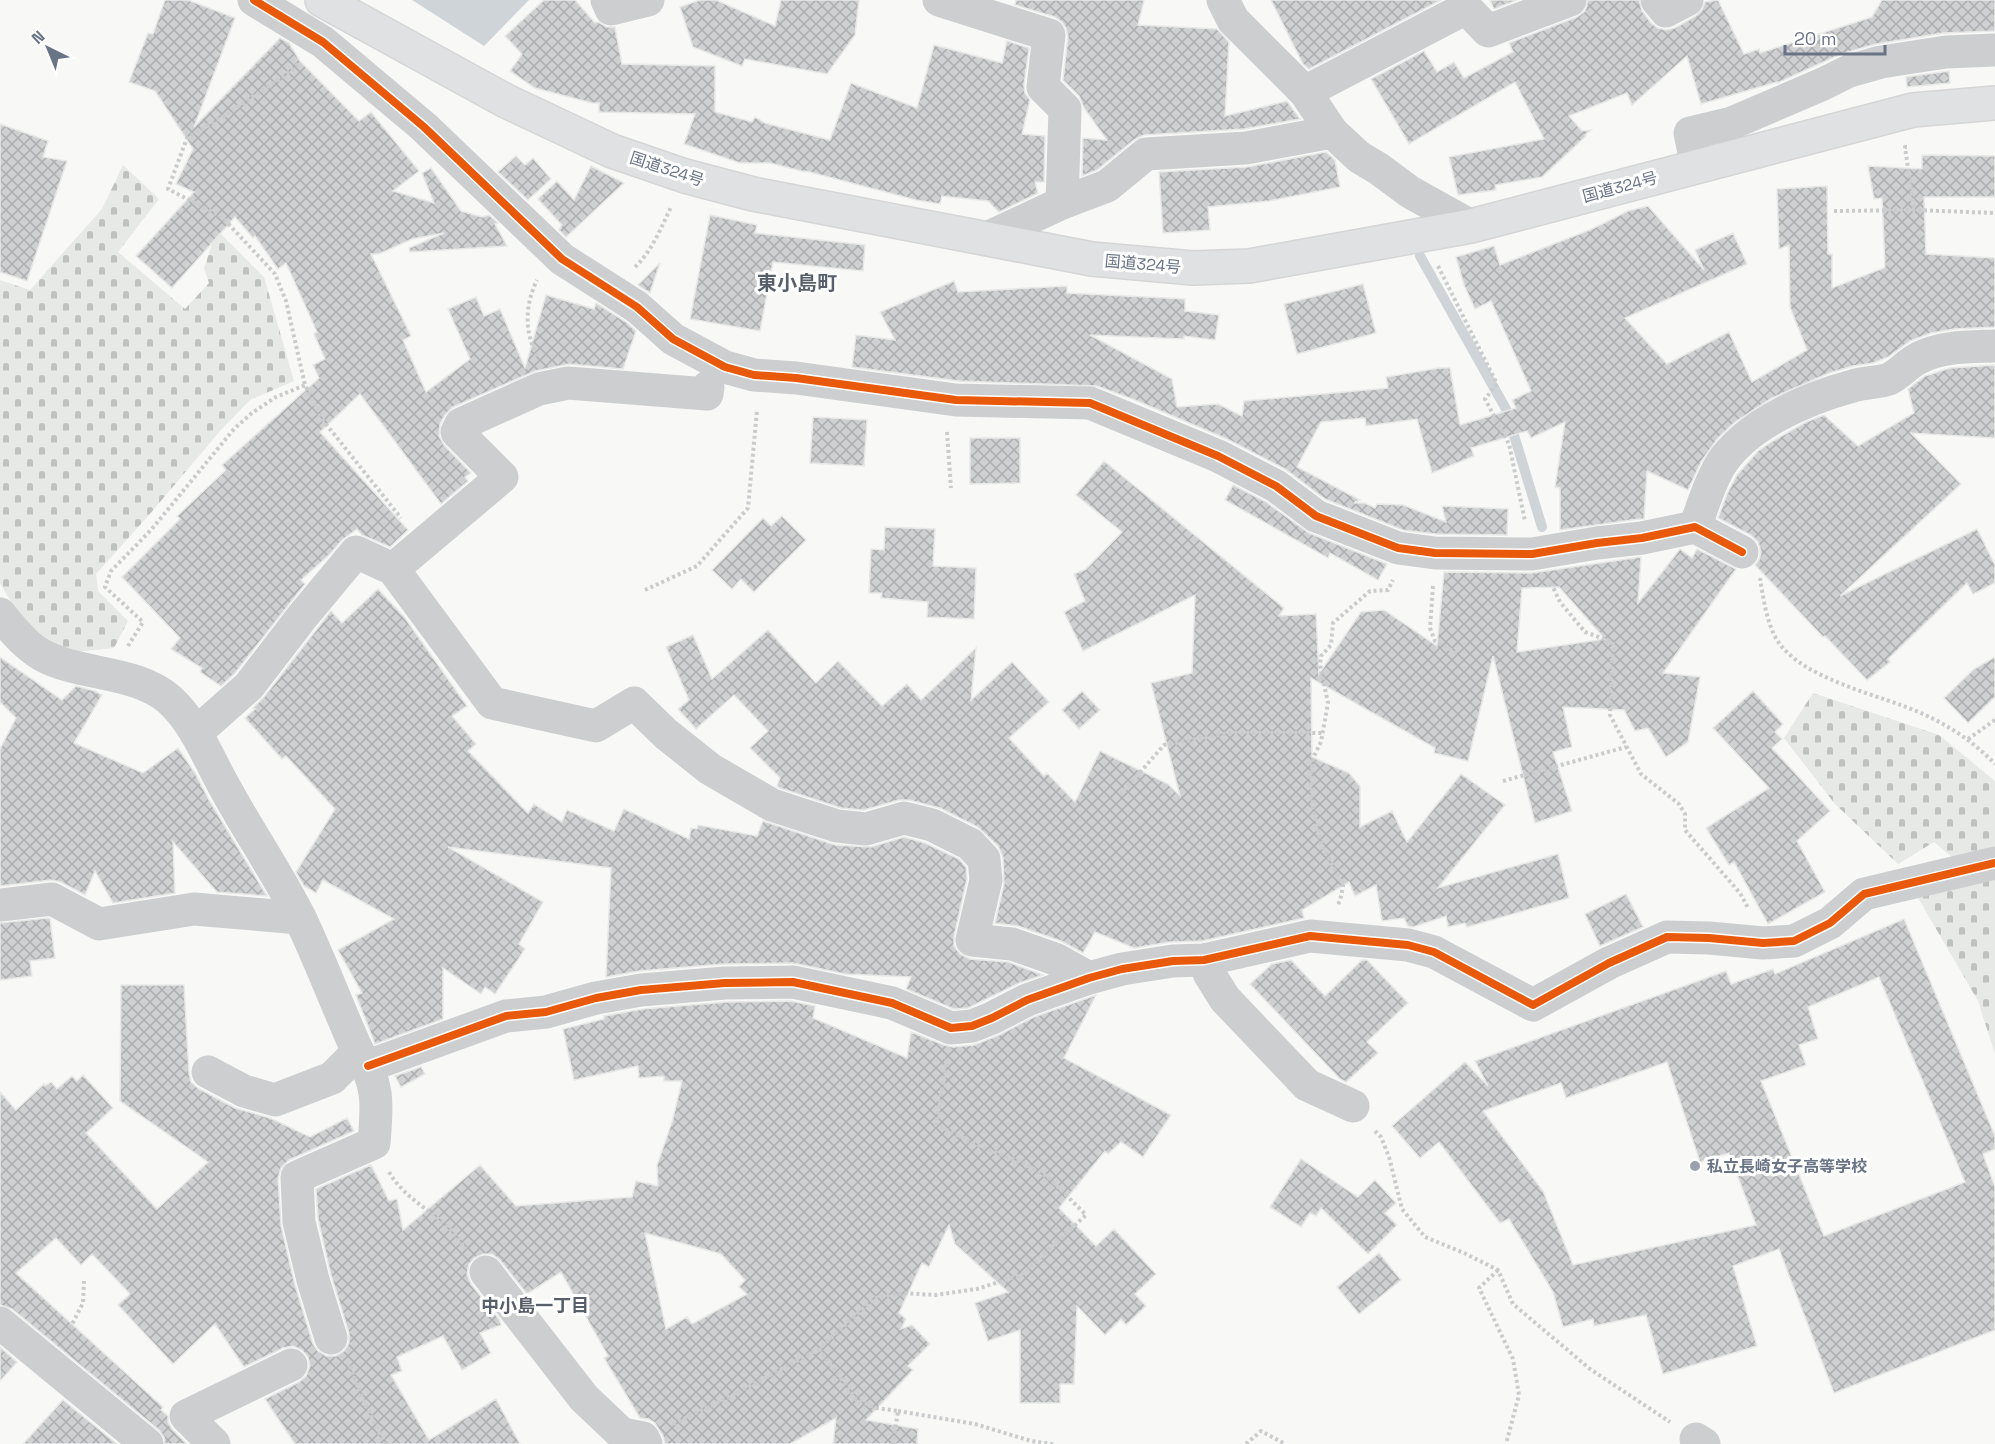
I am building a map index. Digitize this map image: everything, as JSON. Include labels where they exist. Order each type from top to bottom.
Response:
[{"type":"highway","name":"国道324号","points":[[322,0],[516,106],[612,151],[685,176],[753,194],[1092,259],[1193,268],[1249,266],[1471,226],[1913,110],[1995,103]]},
{"type":"street","points":[[254,0],[323,42],[424,127],[557,254],[638,307],[673,339],[725,367],[754,375],[796,378],[948,399],[1090,403],[1218,456],[1276,486],[1316,516],[1398,548],[1421,551],[1538,554],[1597,543],[1642,538],[1695,527],[1742,552]]},
{"type":"street","points":[[607,0],[611,9],[648,0]]},
{"type":"street","points":[[939,0],[1049,35],[1043,87],[1065,109],[1062,203]]},
{"type":"street","points":[[1224,0],[1233,20],[1305,92],[1332,132],[1359,157],[1410,192],[1471,226]]},
{"type":"street","points":[[1305,92],[1466,8],[1488,31],[1570,0]]},
{"type":"street","points":[[1657,0],[1666,11],[1687,0]]},
{"type":"street","points":[[1697,167],[1690,133],[1732,123],[1850,71],[1881,62],[1946,52],[1995,51]]},
{"type":"street","points":[[985,239],[1062,203],[1107,186],[1146,154],[1246,148],[1332,132]]},
{"type":"street","points":[[1695,527],[1711,483],[1722,463],[1734,448],[1756,430],[1797,406],[1853,386],[1889,379],[1919,357],[1950,348],[1995,346]]},
{"type":"street","points":[[393,569],[421,543],[502,477],[458,432],[461,424],[539,389],[568,382],[707,394],[708,387]]},
{"type":"street","points":[[196,733],[249,686],[356,552],[393,569],[492,703],[596,726],[634,703],[666,734],[710,769],[772,805],[837,826],[866,829],[904,818],[932,825],[970,844],[984,859],[986,880],[972,940],[1012,944],[1055,959],[1089,978]]},
{"type":"street","points":[[0,614],[15,634],[41,655],[153,688],[170,700],[196,733],[300,918],[363,1059],[377,1098],[374,1143],[297,1177],[299,1222],[313,1280],[331,1338]]},
{"type":"street","points":[[208,1072],[244,1091],[274,1100],[332,1078],[363,1059],[506,1016],[546,1012],[596,998],[641,990],[725,983],[793,982],[868,996],[892,1003],[951,1028],[972,1026],[1027,1000],[1089,978],[1173,961],[1204,960],[1310,936],[1408,945],[1434,952],[1533,1005],[1609,963],[1667,937],[1768,943],[1794,941],[1830,923],[1864,894],[1995,863]]},
{"type":"street","points":[[0,905],[52,899],[99,924],[194,909],[300,918]]},
{"type":"street","points":[[1204,960],[1210,975],[1225,999],[1307,1085],[1353,1106]]},
{"type":"street","points":[[486,1272],[584,1398],[622,1434],[644,1441]]},
{"type":"street","points":[[0,1323],[147,1444]]},
{"type":"street","points":[[214,1444],[186,1416],[291,1365]]},
{"type":"path","points":[[284,76],[187,138],[168,189],[222,218],[275,274],[286,301],[305,385],[322,419],[421,543]]},
{"type":"path","points":[[1914,210],[1905,147],[1915,145]]},
{"type":"path","points":[[610,290],[643,259],[659,232],[685,176]]},
{"type":"path","points":[[1834,211],[1914,210],[1995,213]]},
{"type":"path","points":[[1422,235],[1497,384],[1485,399],[1509,444],[1538,554],[1552,587],[1560,602],[1585,632],[1613,642],[1610,714],[1626,747],[1641,774],[1679,804],[1685,814],[1685,830],[1740,893],[1768,943]]},
{"type":"path","points":[[552,386],[533,348],[526,318],[531,292],[539,276],[557,254]]},
{"type":"path","points":[[111,676],[143,622],[105,587],[111,571],[151,530],[234,429],[252,413],[276,397],[305,385]]},
{"type":"path","points":[[645,590],[697,566],[748,508],[758,399]]},
{"type":"path","points":[[948,399],[946,439],[951,488]]},
{"type":"path","points":[[1421,551],[1431,628],[1436,641],[1456,653]]},
{"type":"path","points":[[1310,936],[1340,901],[1342,886],[1321,843],[1313,808],[1311,772],[1314,756],[1321,742],[1328,703],[1320,665],[1321,656],[1331,645],[1333,623],[1370,591],[1388,590],[1421,551]]},
{"type":"path","points":[[1742,552],[1758,567],[1765,607],[1777,640],[1796,662],[1815,672],[1924,714],[1968,739],[1995,764]]},
{"type":"path","points":[[1968,739],[1995,720]]},
{"type":"path","points":[[1120,795],[1164,745],[1229,734],[1323,733]]},
{"type":"path","points":[[1503,781],[1626,747]]},
{"type":"path","points":[[644,1441],[819,1349],[874,1298],[903,1293],[935,1295],[977,1289],[1021,1275],[1086,1215],[1048,1177],[1021,1162],[936,1125],[951,1028]]},
{"type":"path","points":[[1353,1106],[1381,1137],[1389,1156],[1402,1209],[1425,1237],[1498,1270],[1514,1304],[1581,1362],[1700,1442]]},
{"type":"path","points":[[374,1143],[397,1186],[450,1230],[486,1272]]},
{"type":"path","points":[[1498,1270],[1479,1288],[1513,1359],[1519,1395],[1506,1444]]},
{"type":"path","points":[[50,1363],[83,1303],[84,1281]]},
{"type":"path","points":[[331,1338],[346,1354],[362,1398],[385,1444]]},
{"type":"path","points":[[819,1349],[856,1399],[876,1408],[975,1424],[1031,1441],[1053,1444]]},
{"type":"path","points":[[893,1444],[898,1411]]},
{"type":"path","points":[[1246,1444],[1261,1431],[1285,1444]]},
{"type":"green space","points":[[123,165],[159,199],[118,252],[185,309],[209,283],[204,268],[217,230],[264,277],[294,381],[250,400],[220,431],[96,574],[98,591],[128,621],[114,648],[65,653],[20,617],[0,583],[0,280],[30,290],[102,209]]},
{"type":"green space","points":[[1813,693],[1939,735],[1995,781],[1995,852],[1953,858],[1934,842],[1898,864],[1835,804],[1784,738]]},
{"type":"green space","points":[[1995,877],[1995,1054],[1978,1001],[1917,896]]},
{"type":"shaded area","points":[[412,0],[529,0],[484,46]]},
{"type":"building","points":[[165,0],[188,0],[235,18],[194,127],[280,38],[289,43],[300,61],[359,121],[371,112],[419,171],[393,191],[434,203],[422,173],[431,168],[461,211],[482,217],[489,215],[498,223],[495,224],[507,246],[410,252],[409,248],[444,233],[412,239],[379,254],[371,254],[411,336],[403,340],[426,392],[470,359],[448,309],[476,297],[484,316],[500,309],[525,368],[546,295],[594,309],[596,303],[636,331],[623,369],[569,364],[535,371],[453,407],[440,424],[439,436],[444,445],[471,473],[465,477],[468,481],[441,504],[360,394],[320,432],[408,530],[390,547],[362,535],[357,529],[342,540],[301,580],[305,584],[235,673],[221,686],[200,672],[202,668],[171,649],[180,638],[122,577],[180,519],[177,516],[226,470],[222,465],[319,378],[313,365],[325,359],[314,334],[317,332],[286,263],[278,269],[255,236],[253,238],[235,217],[172,288],[136,256],[194,192],[176,184],[193,149],[155,91],[129,82],[148,33],[153,34]]},
{"type":"building","points":[[544,0],[575,0],[595,23],[615,27],[622,64],[715,66],[715,112],[752,122],[755,117],[765,123],[830,140],[851,83],[917,108],[934,45],[1002,63],[1007,41],[1029,48],[1024,85],[1025,93],[1030,100],[1022,134],[1045,136],[1044,182],[1035,182],[1038,193],[999,212],[988,201],[942,196],[940,204],[916,200],[770,163],[740,163],[684,144],[695,114],[599,112],[599,103],[535,88],[510,71],[522,54],[505,36]]},
{"type":"building","points":[[700,0],[716,0],[775,26],[781,0],[859,0],[855,35],[827,74],[745,59],[742,66],[693,47],[680,7]]},
{"type":"building","points":[[1016,0],[1144,0],[1138,25],[1217,29],[1229,42],[1225,116],[1287,101],[1300,119],[1244,129],[1144,135],[1134,140],[1097,170],[1082,176],[1083,138],[1107,140],[1084,108],[1079,96],[1063,80],[1068,37],[1066,28],[1055,17],[1015,5]]},
{"type":"building","points":[[1271,0],[1441,0],[1309,69],[1303,64]]},
{"type":"building","points":[[1490,0],[1517,0],[1494,9]]},
{"type":"building","points":[[1588,0],[1639,0],[1642,11],[1651,23],[1666,30],[1675,28],[1696,16],[1702,10],[1705,2],[1718,0],[1744,54],[1759,49],[1760,53],[1872,17],[1882,0],[1995,0],[1995,31],[1943,33],[1876,44],[1841,54],[1777,83],[1701,104],[1687,56],[1632,105],[1627,93],[1569,116],[1582,131],[1591,130],[1542,177],[1495,185],[1496,190],[1458,195],[1449,157],[1544,139],[1515,82],[1409,144],[1371,79],[1424,51],[1437,72],[1454,62],[1464,78],[1513,52],[1509,43],[1577,17],[1585,11]]},
{"type":"building","points":[[1949,71],[1950,83],[1907,87],[1906,77]]},
{"type":"building","points":[[0,124],[48,141],[43,157],[67,161],[27,281],[0,272]]},
{"type":"building","points":[[1326,152],[1335,160],[1340,187],[1269,201],[1208,207],[1210,230],[1163,233],[1159,172],[1247,167]]},
{"type":"building","points":[[1922,155],[1995,156],[1995,197],[1924,197],[1926,254],[1995,258],[1995,327],[1954,329],[1931,333],[1910,341],[1888,357],[1873,363],[1829,373],[1772,398],[1735,422],[1718,438],[1701,462],[1688,490],[1647,471],[1644,519],[1560,530],[1560,488],[1555,487],[1565,422],[1531,438],[1527,431],[1471,448],[1474,456],[1432,473],[1417,419],[1366,426],[1365,418],[1321,422],[1297,467],[1360,500],[1354,503],[1365,503],[1375,508],[1377,504],[1403,505],[1446,522],[1442,506],[1508,509],[1507,535],[1436,534],[1403,530],[1325,499],[1285,469],[1227,439],[1097,386],[959,381],[852,367],[856,335],[895,340],[880,312],[954,281],[958,292],[1067,286],[1067,293],[1185,299],[1185,311],[1219,315],[1215,340],[1184,336],[1184,339],[1090,335],[1172,379],[1177,407],[1218,404],[1242,416],[1244,401],[1388,388],[1386,377],[1450,368],[1460,425],[1516,408],[1512,400],[1531,391],[1491,301],[1475,309],[1464,285],[1456,257],[1494,246],[1500,265],[1592,229],[1628,211],[1648,206],[1704,270],[1695,250],[1733,233],[1747,264],[1625,318],[1667,364],[1729,332],[1752,382],[1807,350],[1790,307],[1789,245],[1779,249],[1777,189],[1827,186],[1828,254],[1832,254],[1832,288],[1885,266],[1882,198],[1874,199],[1868,166],[1922,169]]},
{"type":"building","points":[[516,156],[525,165],[533,158],[551,179],[528,200],[498,172]]},
{"type":"building","points":[[591,166],[624,183],[566,237],[559,230],[562,225],[538,199],[557,181],[574,200]]},
{"type":"building","points":[[710,215],[757,225],[755,233],[865,245],[863,271],[773,262],[760,331],[690,319]]},
{"type":"building","points":[[660,263],[650,293],[638,285]]},
{"type":"building","points":[[1363,284],[1376,333],[1297,354],[1284,304]]},
{"type":"building","points":[[1995,365],[1995,438],[1911,433],[1961,484],[1840,596],[1977,529],[1995,565],[1995,583],[1973,594],[1967,583],[1888,659],[1890,662],[1867,680],[1755,565],[1761,552],[1758,542],[1751,535],[1718,518],[1727,494],[1737,475],[1758,451],[1806,422],[1824,415],[1858,446],[1914,413],[1908,389],[1925,376],[1950,368]]},
{"type":"building","points":[[813,417],[867,420],[864,466],[810,463]]},
{"type":"building","points":[[970,438],[1020,438],[1020,483],[970,484]]},
{"type":"building","points":[[1104,461],[1284,608],[1279,616],[1316,614],[1319,674],[1361,612],[1384,610],[1437,646],[1444,572],[1532,573],[1641,557],[1638,603],[1680,549],[1692,558],[1697,549],[1736,569],[1663,673],[1700,677],[1688,742],[1666,757],[1648,728],[1635,731],[1624,710],[1563,707],[1572,747],[1553,752],[1572,811],[1535,823],[1493,656],[1468,761],[1434,753],[1435,748],[1311,678],[1312,757],[1349,773],[1360,786],[1360,827],[1392,811],[1407,842],[1461,774],[1505,805],[1438,888],[1558,854],[1569,898],[1467,927],[1465,923],[1448,927],[1446,916],[1413,927],[1408,926],[1404,918],[1382,921],[1376,885],[1355,896],[1349,882],[1302,910],[1304,918],[1202,941],[1170,942],[1134,948],[1095,932],[1083,953],[1061,941],[1018,926],[995,923],[1004,884],[1003,857],[998,846],[978,827],[940,808],[909,800],[899,800],[864,810],[841,808],[780,788],[777,786],[780,778],[750,748],[768,731],[734,695],[696,729],[678,709],[689,700],[666,647],[693,635],[712,679],[768,630],[816,683],[838,661],[882,706],[907,684],[921,700],[976,648],[971,700],[1012,662],[1049,702],[1009,738],[1044,776],[1047,773],[1075,802],[1100,751],[1168,784],[1180,796],[1151,683],[1192,673],[1195,595],[1083,651],[1064,612],[1085,601],[1074,574],[1086,569],[1122,532],[1076,495]],"holes":[[[1559,587],[1605,639],[1517,652],[1522,588]]]},
{"type":"building","points":[[1233,485],[1266,502],[1309,533],[1387,564],[1378,580],[1330,553],[1328,558],[1225,500]]},
{"type":"building","points":[[782,516],[806,540],[754,592],[741,579],[732,589],[712,570],[763,518],[771,526]]},
{"type":"building","points":[[885,527],[935,529],[933,566],[976,568],[974,619],[927,617],[928,602],[881,598],[882,593],[869,593],[871,549],[884,550]]},
{"type":"building","points":[[378,589],[405,618],[467,706],[452,716],[476,744],[468,751],[528,813],[534,804],[562,822],[567,810],[614,831],[624,809],[689,839],[691,828],[697,829],[698,825],[757,836],[763,821],[835,845],[871,847],[904,837],[925,843],[959,859],[966,867],[967,879],[954,936],[954,946],[960,954],[970,959],[1008,962],[1043,975],[1019,983],[968,1008],[954,1009],[906,989],[911,977],[845,974],[793,963],[724,964],[639,971],[606,977],[611,868],[448,847],[543,902],[519,944],[525,949],[495,994],[485,987],[481,994],[443,968],[443,1019],[375,1044],[356,995],[362,993],[338,950],[394,919],[323,880],[316,893],[304,886],[296,872],[335,809],[286,756],[282,759],[245,718],[255,709],[253,708],[331,611],[342,623]]},
{"type":"building","points":[[0,657],[62,700],[76,686],[102,695],[74,743],[143,773],[178,748],[267,896],[217,892],[173,842],[175,893],[113,903],[95,871],[85,895],[61,882],[51,880],[0,886],[0,749],[16,718],[0,702]]},
{"type":"building","points":[[1995,657],[1995,697],[1968,723],[1944,698],[1974,669]]},
{"type":"building","points":[[1082,691],[1100,710],[1079,729],[1062,710]]},
{"type":"building","points":[[1753,691],[1783,724],[1775,732],[1782,739],[1772,748],[1830,811],[1797,841],[1825,892],[1768,924],[1734,862],[1729,865],[1706,828],[1769,788],[1713,728]]},
{"type":"building","points":[[1626,894],[1643,927],[1600,946],[1585,914]]},
{"type":"building","points":[[48,918],[55,958],[30,961],[32,976],[0,980],[0,923]]},
{"type":"building","points":[[1904,919],[1995,1136],[1995,1149],[1983,1154],[1995,1187],[1995,1330],[1834,1393],[1779,1249],[1733,1266],[1757,1346],[1663,1374],[1646,1315],[1594,1326],[1593,1319],[1563,1327],[1553,1292],[1509,1219],[1500,1223],[1439,1142],[1420,1158],[1392,1126],[1465,1062],[1488,1086],[1475,1061],[1726,971],[1731,984],[1773,969],[1775,974]],"holes":[[[1879,977],[1965,1182],[1824,1236],[1761,1081],[1806,1065],[1799,1045],[1818,1039],[1808,1007]],[[1667,1062],[1700,1162],[1729,1153],[1756,1225],[1573,1265],[1543,1191],[1483,1111],[1561,1083],[1566,1098]]]},
{"type":"building","points":[[1291,960],[1325,996],[1362,960],[1367,960],[1408,1003],[1367,1042],[1378,1053],[1346,1082],[1340,1079],[1250,984],[1272,964]]},
{"type":"building","points":[[121,985],[184,985],[189,1073],[191,1082],[199,1089],[235,1108],[270,1118],[310,1137],[347,1118],[354,1131],[289,1160],[281,1168],[278,1178],[281,1226],[295,1285],[313,1344],[326,1356],[336,1356],[344,1351],[349,1343],[349,1333],[331,1275],[318,1219],[316,1189],[371,1165],[389,1201],[397,1199],[403,1230],[480,1165],[516,1206],[632,1197],[636,1181],[658,1186],[657,1165],[672,1122],[682,1081],[664,1081],[664,1076],[639,1078],[638,1066],[574,1080],[563,1029],[604,1019],[604,1016],[643,1009],[726,1002],[791,1001],[815,1006],[813,1018],[907,1058],[911,1032],[953,1047],[974,1045],[1034,1017],[1096,995],[1064,1058],[1171,1115],[1143,1157],[1121,1142],[1108,1154],[1105,1151],[1059,1208],[1096,1246],[1114,1229],[1156,1274],[1135,1294],[1146,1306],[1126,1325],[1121,1319],[1105,1335],[1077,1306],[1074,1384],[1060,1384],[1060,1403],[1020,1403],[1020,1330],[988,1341],[975,1303],[1008,1292],[955,1244],[949,1225],[929,1267],[922,1263],[899,1313],[906,1319],[901,1329],[912,1325],[930,1344],[908,1366],[913,1370],[866,1420],[918,1429],[917,1444],[833,1444],[836,1418],[790,1444],[665,1444],[655,1423],[649,1419],[640,1418],[604,1358],[608,1356],[561,1272],[527,1294],[500,1260],[492,1254],[483,1254],[474,1258],[469,1264],[467,1274],[471,1284],[499,1319],[501,1325],[480,1333],[491,1353],[462,1370],[443,1336],[397,1357],[402,1371],[391,1375],[429,1440],[496,1399],[520,1444],[295,1444],[265,1399],[299,1382],[306,1376],[310,1366],[308,1357],[302,1350],[293,1346],[283,1348],[244,1367],[215,1324],[173,1364],[118,1305],[130,1294],[92,1254],[81,1265],[56,1238],[16,1273],[163,1407],[161,1410],[168,1416],[172,1429],[187,1444],[165,1444],[164,1437],[159,1430],[12,1309],[0,1305],[0,1092],[16,1110],[44,1084],[45,1086],[51,1082],[57,1089],[72,1076],[77,1081],[83,1075],[113,1108],[86,1133],[157,1209],[208,1162],[120,1101]],"holes":[[[645,1233],[721,1254],[745,1280],[739,1287],[747,1294],[692,1324],[687,1317],[666,1329]]]},
{"type":"building","points":[[421,1067],[425,1074],[401,1087],[395,1076]]},
{"type":"building","points":[[1301,1159],[1358,1197],[1375,1180],[1396,1203],[1385,1213],[1397,1225],[1368,1254],[1321,1208],[1316,1216],[1310,1213],[1301,1227],[1270,1207]]},
{"type":"building","points":[[1379,1253],[1401,1280],[1359,1314],[1337,1287]]},
{"type":"building","points":[[0,1347],[17,1362],[0,1381]]},
{"type":"building","points":[[63,1400],[117,1444],[23,1444]]},
{"type":"waterway","points":[[1420,256],[1506,409],[1542,527]]},
{"type":"cycle path","points":[[254,0],[323,42],[424,127],[562,259],[637,307],[673,339],[725,367],[754,375],[796,378],[956,400],[1090,403],[1218,456],[1276,486],[1316,516],[1398,548],[1435,553],[1532,554],[1642,538],[1695,527],[1742,552]]},
{"type":"cycle path","points":[[368,1066],[506,1016],[546,1012],[596,998],[641,990],[725,983],[793,982],[892,1003],[951,1028],[972,1026],[1027,1000],[1122,969],[1173,961],[1204,960],[1310,936],[1408,945],[1434,952],[1533,1005],[1609,963],[1667,937],[1763,943],[1794,941],[1830,923],[1864,894],[1995,863]]},
{"type":"place","name":"私立長崎女子高等学校","points":[[1695,1166]]},
{"type":"district","name":"東小島町","points":[[797,283]]},
{"type":"district","name":"中小島一丁目","points":[[535,1305]]}]
